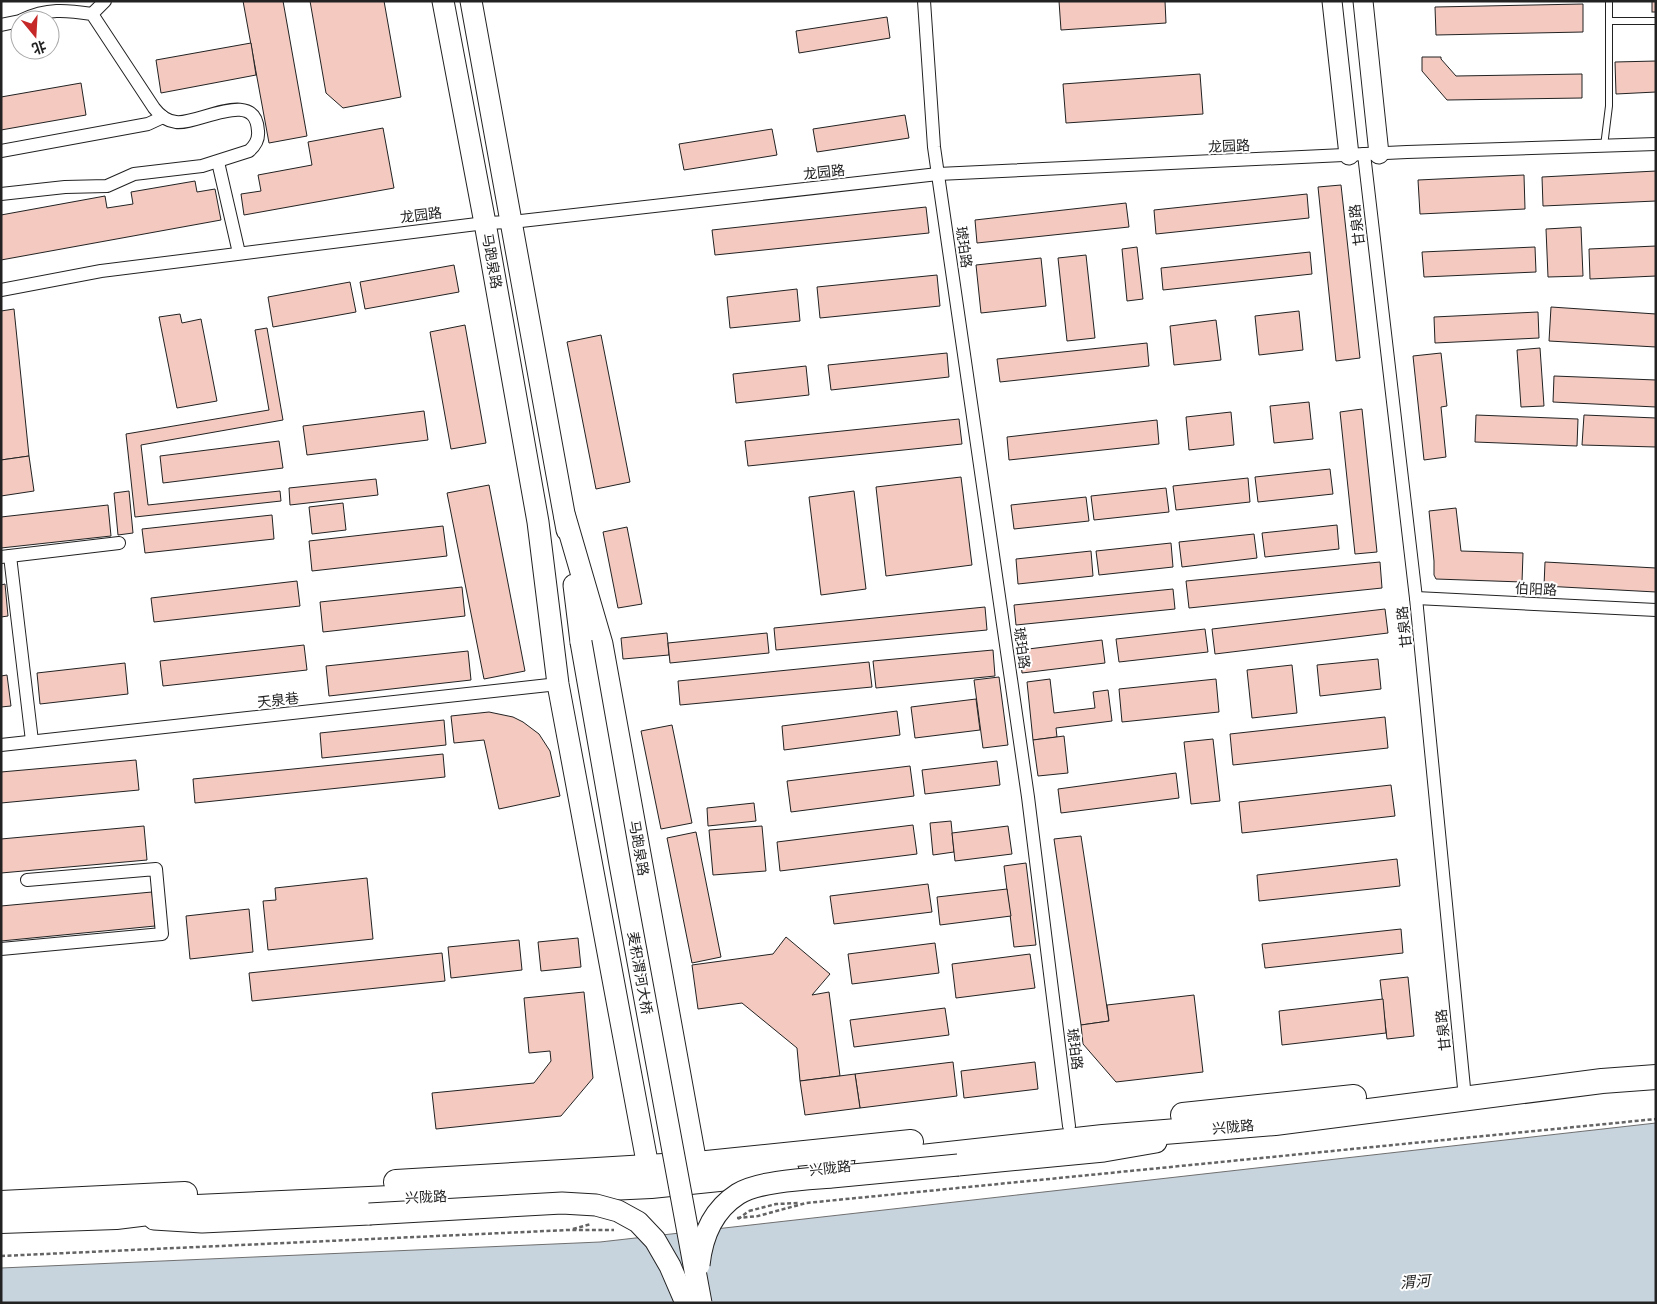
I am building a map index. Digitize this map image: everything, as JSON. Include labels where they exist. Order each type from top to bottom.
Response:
[{"type":"highway","name":"兴陇路","points":[[1,1221],[116,1217],[197,1207],[698,1173],[1275,1123],[1594,1066],[1656,1063]]},
{"type":"highway","name":"兴陇路","points":[[698,1173],[1069,1126],[1378,1094],[1656,1077]]},
{"type":"highway","name":"兴陇路","points":[[1,1203],[650,1176]]},
{"type":"main road","name":"马跑泉路","points":[[443,1],[485,222],[538,522],[558,684],[650,1176]]},
{"type":"main road","name":"马跑泉路","points":[[471,1],[565,517],[575,642]]},
{"type":"main road","name":"马跑泉路","points":[[565,517],[602,644],[698,1173]]},
{"type":"main road","name":"马跑泉路","points":[[538,522],[575,642]]},
{"type":"main road","name":"麦积渭河大桥","points":[[575,642],[687,1303]]},
{"type":"main road","name":"麦积渭河大桥","points":[[575,642],[622,874],[702,1303]]},
{"type":"main road","points":[[702,1303],[699,1264],[703,1241],[711,1222],[722,1207],[739,1193],[762,1185],[1104,1151],[1275,1123]]},
{"type":"main road","points":[[116,1217],[202,1222],[562,1203],[596,1205],[618,1211],[638,1222],[655,1240],[670,1266],[687,1303]]},
{"type":"street","points":[[92,14],[105,1]]},
{"type":"street","name":"琥珀路","points":[[924,1],[934,147],[1028,797],[1069,1126]]},
{"type":"street","points":[[1332,1],[1364,154]]},
{"type":"street","points":[[1363,1],[1364,154]]},
{"type":"street","points":[[1,194],[65,187],[107,186],[134,174],[177,170],[218,162],[249,152],[257,141],[258,128],[253,117],[248,113],[235,109],[183,122],[163,117],[154,108],[92,14],[60,10]]},
{"type":"street","points":[[1,151],[148,124],[163,117]]},
{"type":"street","name":"龙园路","points":[[1,290],[101,271],[485,222],[512,222],[938,174],[1364,154],[1656,144]]},
{"type":"street","name":"甘泉路","points":[[1364,154],[1416,598],[1464,1090]]},
{"type":"street","points":[[218,162],[239,253]]},
{"type":"street","points":[[32,742],[6,556],[119,543]]},
{"type":"street","name":"伯阳路","points":[[1416,598],[1656,610]]},
{"type":"street","name":"天泉巷","points":[[1,745],[558,684]]},
{"type":"street","points":[[1,949],[162,934],[156,868],[27,880]]},
{"type":"lane","points":[[1604,146],[1609,106],[1609,1]]},
{"type":"lane","points":[[1609,21],[1656,21]]},
{"type":"path","points":[[749,1211],[776,1204],[806,1203],[1656,1119]]},
{"type":"path","points":[[730,1219],[758,1216],[806,1203]]},
{"type":"path","points":[[568,1230],[599,1223]]},
{"type":"path","points":[[1,1256],[568,1230],[616,1230]]},
{"type":"water","name":"渭河","points":[[1656,1123],[1656,1303],[1,1303],[1,1268],[600,1242]]},
{"type":"building","points":[[243,1],[283,1],[307,136],[269,143]]},
{"type":"building","points":[[310,1],[384,1],[401,97],[343,108],[326,93]]},
{"type":"building","points":[[1059,1],[1165,1],[1166,23],[1061,30]]},
{"type":"building","points":[[1652,1],[1656,1],[1656,12],[1652,12]]},
{"type":"building","points":[[1583,4],[1583,32],[1436,35],[1435,7]]},
{"type":"building","points":[[887,17],[890,38],[799,53],[796,31]]},
{"type":"building","points":[[251,43],[256,75],[161,93],[156,60]]},
{"type":"building","points":[[1422,57],[1441,57],[1456,76],[1582,74],[1582,98],[1447,100],[1422,71]]},
{"type":"building","points":[[1656,61],[1656,92],[1616,94],[1615,62]]},
{"type":"building","points":[[1200,74],[1203,114],[1066,123],[1063,84]]},
{"type":"building","points":[[81,83],[86,115],[1,130],[1,97]]},
{"type":"building","points":[[905,115],[909,138],[817,152],[813,129]]},
{"type":"building","points":[[383,128],[394,188],[244,215],[241,194],[261,191],[258,175],[312,165],[308,142]]},
{"type":"building","points":[[772,129],[777,155],[684,170],[679,144]]},
{"type":"building","points":[[1656,171],[1656,201],[1543,206],[1542,177]]},
{"type":"building","points":[[1524,175],[1525,209],[1420,214],[1418,180]]},
{"type":"building","points":[[195,181],[197,192],[215,189],[221,220],[1,260],[1,215],[105,196],[107,208],[133,204],[131,192]]},
{"type":"building","points":[[1341,185],[1360,358],[1336,361],[1318,187]]},
{"type":"building","points":[[1307,194],[1309,218],[1156,234],[1154,210]]},
{"type":"building","points":[[1126,203],[1129,227],[977,243],[975,220]]},
{"type":"building","points":[[926,207],[929,233],[715,255],[712,230]]},
{"type":"building","points":[[1581,227],[1583,276],[1548,277],[1546,229]]},
{"type":"building","points":[[1656,246],[1656,276],[1590,279],[1589,249]]},
{"type":"building","points":[[1137,247],[1143,299],[1127,301],[1122,249]]},
{"type":"building","points":[[1535,247],[1536,272],[1424,277],[1422,252]]},
{"type":"building","points":[[1310,252],[1312,274],[1163,290],[1161,268]]},
{"type":"building","points":[[1086,255],[1095,338],[1067,341],[1058,258]]},
{"type":"building","points":[[1041,258],[1046,306],[981,313],[976,265]]},
{"type":"building","points":[[454,265],[459,292],[365,309],[360,282]]},
{"type":"building","points":[[937,275],[940,306],[820,318],[817,287]]},
{"type":"building","points":[[350,282],[356,312],[273,327],[268,297]]},
{"type":"building","points":[[797,289],[800,321],[730,328],[727,297]]},
{"type":"building","points":[[1551,307],[1656,314],[1656,347],[1549,341]]},
{"type":"building","points":[[14,309],[29,456],[1,460],[1,311]]},
{"type":"building","points":[[1299,311],[1303,350],[1259,355],[1255,316]]},
{"type":"building","points":[[1538,312],[1539,338],[1435,343],[1434,317]]},
{"type":"building","points":[[180,314],[182,323],[201,319],[217,401],[177,408],[159,317]]},
{"type":"building","points":[[1216,320],[1221,360],[1174,365],[1170,326]]},
{"type":"building","points":[[465,325],[486,443],[451,449],[430,332]]},
{"type":"building","points":[[267,328],[283,420],[141,445],[148,505],[280,491],[281,501],[135,517],[126,434],[269,410],[255,330]]},
{"type":"building","points":[[601,335],[630,482],[596,489],[567,342]]},
{"type":"building","points":[[1147,343],[1149,366],[1000,382],[997,359]]},
{"type":"building","points":[[1540,348],[1544,406],[1521,407],[1517,350]]},
{"type":"building","points":[[947,353],[949,377],[831,390],[828,365]]},
{"type":"building","points":[[1441,353],[1447,406],[1441,407],[1446,457],[1424,460],[1413,356]]},
{"type":"building","points":[[806,366],[809,395],[736,403],[733,374]]},
{"type":"building","points":[[1554,376],[1656,380],[1656,407],[1553,402]]},
{"type":"building","points":[[1309,402],[1313,439],[1274,443],[1270,406]]},
{"type":"building","points":[[1362,409],[1377,552],[1355,554],[1340,412]]},
{"type":"building","points":[[424,411],[428,440],[307,455],[303,426]]},
{"type":"building","points":[[1231,412],[1234,445],[1189,450],[1186,417]]},
{"type":"building","points":[[1476,415],[1578,419],[1577,446],[1475,442]]},
{"type":"building","points":[[1584,415],[1656,418],[1656,447],[1582,445]]},
{"type":"building","points":[[959,419],[962,444],[748,466],[745,441]]},
{"type":"building","points":[[1157,420],[1159,444],[1009,460],[1007,437]]},
{"type":"building","points":[[279,441],[283,468],[163,483],[160,456]]},
{"type":"building","points":[[29,456],[34,491],[1,496],[1,460]]},
{"type":"building","points":[[1330,469],[1333,494],[1258,502],[1255,477]]},
{"type":"building","points":[[961,477],[972,565],[886,576],[876,487]]},
{"type":"building","points":[[1248,478],[1250,502],[1176,510],[1173,486]]},
{"type":"building","points":[[376,479],[378,495],[290,505],[289,488]]},
{"type":"building","points":[[489,485],[525,671],[484,679],[447,493]]},
{"type":"building","points":[[1166,488],[1169,512],[1094,520],[1091,496]]},
{"type":"building","points":[[129,491],[133,533],[118,535],[114,493]]},
{"type":"building","points":[[854,491],[866,589],[821,595],[809,497]]},
{"type":"building","points":[[1086,497],[1089,521],[1014,529],[1011,505]]},
{"type":"building","points":[[343,503],[346,530],[312,534],[309,507]]},
{"type":"building","points":[[108,505],[111,536],[1,548],[1,517]]},
{"type":"building","points":[[1456,508],[1461,551],[1523,553],[1522,582],[1436,579],[1434,575],[1429,511]]},
{"type":"building","points":[[272,515],[274,539],[145,553],[142,529]]},
{"type":"building","points":[[1337,525],[1339,549],[1265,557],[1262,533]]},
{"type":"building","points":[[443,526],[447,556],[312,571],[309,541]]},
{"type":"building","points":[[627,527],[642,604],[618,608],[603,532]]},
{"type":"building","points":[[1254,534],[1257,558],[1182,567],[1179,542]]},
{"type":"building","points":[[1171,543],[1173,567],[1099,575],[1096,551]]},
{"type":"building","points":[[1091,551],[1093,576],[1018,584],[1016,559]]},
{"type":"building","points":[[1380,562],[1382,588],[1189,608],[1186,581]]},
{"type":"building","points":[[1545,562],[1656,568],[1656,592],[1544,586]]},
{"type":"building","points":[[297,581],[300,606],[154,622],[151,598]]},
{"type":"building","points":[[5,584],[8,616],[1,617],[1,585]]},
{"type":"building","points":[[462,587],[465,616],[323,632],[320,602]]},
{"type":"building","points":[[1173,589],[1175,609],[1016,625],[1014,605]]},
{"type":"building","points":[[985,607],[987,630],[776,650],[774,628]]},
{"type":"building","points":[[1385,609],[1388,633],[1215,654],[1212,629]]},
{"type":"building","points":[[1205,629],[1208,652],[1119,662],[1116,639]]},
{"type":"building","points":[[667,633],[669,655],[623,659],[621,638]]},
{"type":"building","points":[[767,633],[769,653],[670,663],[668,643]]},
{"type":"building","points":[[1102,640],[1105,663],[1022,673],[1020,650]]},
{"type":"building","points":[[304,645],[307,670],[163,686],[160,661]]},
{"type":"building","points":[[993,650],[995,676],[876,688],[873,661]]},
{"type":"building","points":[[468,651],[471,680],[329,696],[326,666]]},
{"type":"building","points":[[1378,659],[1381,689],[1320,696],[1317,665]]},
{"type":"building","points":[[869,662],[872,687],[680,705],[678,681]]},
{"type":"building","points":[[125,663],[128,694],[40,704],[37,673]]},
{"type":"building","points":[[1292,665],[1297,713],[1252,718],[1247,670]]},
{"type":"building","points":[[7,675],[11,706],[1,707],[1,676]]},
{"type":"building","points":[[999,677],[1008,745],[983,748],[974,680]]},
{"type":"building","points":[[1050,679],[1054,713],[1095,708],[1093,692],[1108,690],[1112,721],[1056,728],[1057,737],[1033,740],[1027,682]]},
{"type":"building","points":[[1216,679],[1219,712],[1122,722],[1119,689]]},
{"type":"building","points":[[976,699],[980,730],[915,738],[911,707]]},
{"type":"building","points":[[897,711],[900,735],[784,750],[782,726]]},
{"type":"building","points":[[489,712],[513,717],[539,734],[550,751],[560,796],[499,809],[484,740],[454,743],[451,716]]},
{"type":"building","points":[[1385,717],[1388,748],[1233,765],[1230,734]]},
{"type":"building","points":[[444,720],[446,745],[322,758],[320,733]]},
{"type":"building","points":[[672,725],[692,823],[661,829],[641,731]]},
{"type":"building","points":[[1064,736],[1068,773],[1038,776],[1033,740]]},
{"type":"building","points":[[1213,739],[1220,801],[1191,804],[1184,742]]},
{"type":"building","points":[[443,754],[445,777],[195,803],[193,779]]},
{"type":"building","points":[[136,760],[139,790],[1,803],[1,772]]},
{"type":"building","points":[[997,761],[1000,785],[925,794],[922,770]]},
{"type":"building","points":[[910,766],[914,796],[791,812],[787,781]]},
{"type":"building","points":[[1176,773],[1179,798],[1061,813],[1058,789]]},
{"type":"building","points":[[1391,785],[1395,816],[1242,833],[1239,802]]},
{"type":"building","points":[[754,803],[756,821],[708,826],[707,808]]},
{"type":"building","points":[[951,821],[954,852],[933,855],[930,823]]},
{"type":"building","points":[[913,825],[917,854],[780,871],[777,842]]},
{"type":"building","points":[[144,826],[147,860],[1,873],[1,839]]},
{"type":"building","points":[[762,826],[766,871],[713,875],[709,830]]},
{"type":"building","points":[[1008,826],[1012,854],[955,861],[952,833]]},
{"type":"building","points":[[696,832],[721,957],[692,963],[667,838]]},
{"type":"building","points":[[1081,836],[1109,1021],[1081,1025],[1054,839]]},
{"type":"building","points":[[1397,859],[1400,886],[1259,901],[1257,875]]},
{"type":"building","points":[[1026,863],[1036,945],[1014,947],[1004,866]]},
{"type":"building","points":[[367,878],[373,939],[268,950],[263,901],[276,900],[275,888]]},
{"type":"building","points":[[928,884],[932,912],[834,924],[830,896]]},
{"type":"building","points":[[1007,889],[1011,916],[940,925],[937,897]]},
{"type":"building","points":[[152,892],[155,926],[1,941],[1,906]]},
{"type":"building","points":[[249,909],[253,952],[190,959],[186,916]]},
{"type":"building","points":[[1401,929],[1403,953],[1265,968],[1262,944]]},
{"type":"building","points":[[786,937],[830,974],[812,995],[829,992],[840,1076],[800,1081],[797,1048],[742,1003],[698,1009],[692,965],[773,954]]},
{"type":"building","points":[[578,938],[581,967],[541,971],[538,942]]},
{"type":"building","points":[[519,940],[522,970],[451,978],[448,947]]},
{"type":"building","points":[[935,943],[939,973],[852,984],[848,954]]},
{"type":"building","points":[[442,953],[445,981],[252,1001],[249,973]]},
{"type":"building","points":[[1030,954],[1035,988],[956,998],[952,964]]},
{"type":"building","points":[[1408,977],[1414,1036],[1387,1039],[1380,980]]},
{"type":"building","points":[[584,992],[593,1078],[561,1116],[436,1129],[432,1093],[534,1083],[551,1061],[550,1051],[529,1053],[524,998]]},
{"type":"building","points":[[1194,995],[1203,1072],[1116,1082],[1083,1044],[1081,1025],[1109,1021],[1107,1005]]},
{"type":"building","points":[[1383,999],[1386,1033],[1282,1045],[1279,1011]]},
{"type":"building","points":[[945,1008],[949,1035],[854,1047],[850,1020]]},
{"type":"building","points":[[953,1062],[957,1096],[860,1108],[855,1074]]},
{"type":"building","points":[[1035,1062],[1038,1089],[964,1098],[961,1071]]},
{"type":"building","points":[[855,1074],[860,1108],[805,1115],[800,1081]]}]
